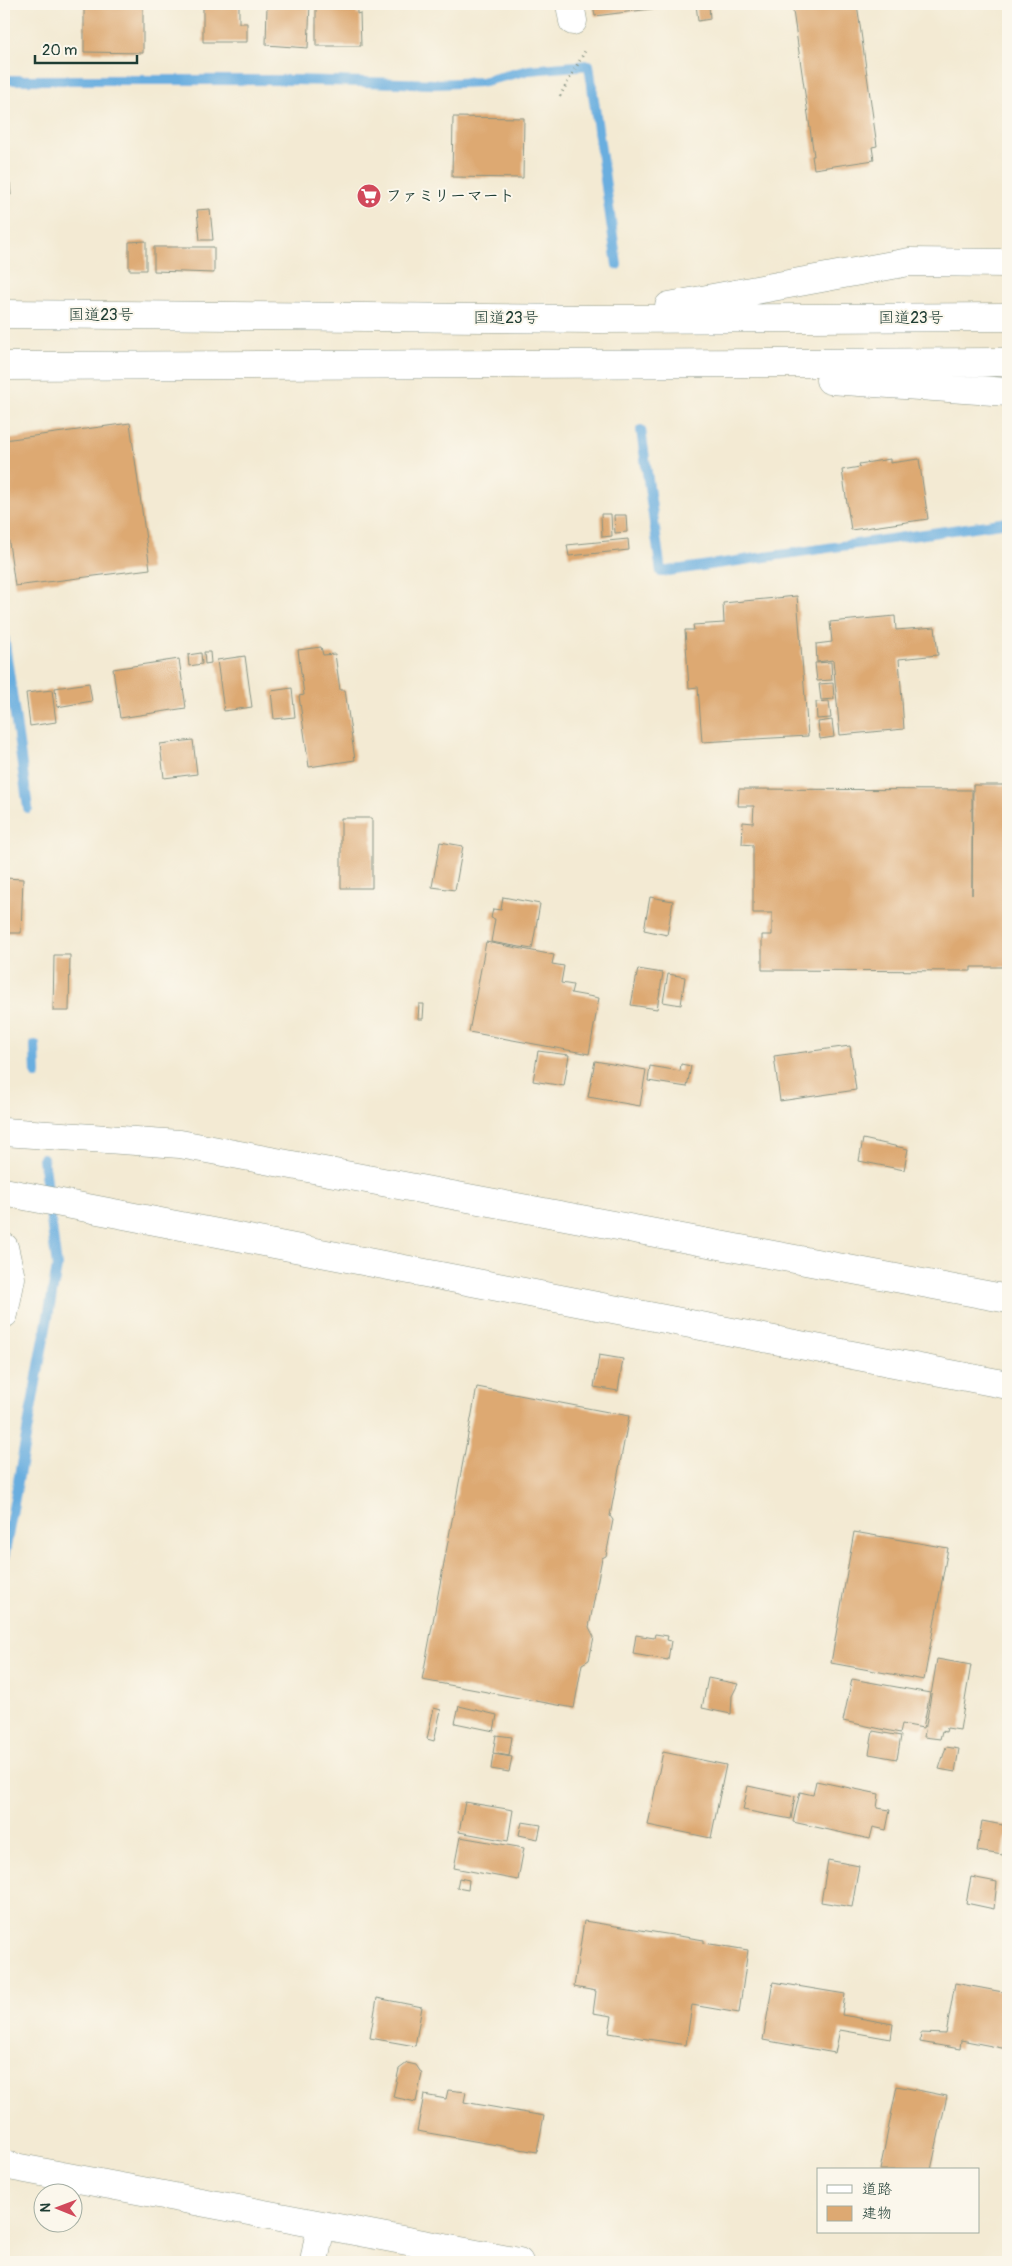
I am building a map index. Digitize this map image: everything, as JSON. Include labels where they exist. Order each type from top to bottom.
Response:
[{"type":"main road","points":[[598,319],[909,262],[1008,263]]},
{"type":"main road","name":"国道23号","points":[[4,314],[598,319],[1008,317]]},
{"type":"main road","points":[[4,366],[1008,362]]},
{"type":"main road","points":[[599,365],[1008,392]]},
{"type":"main road","points":[[4,1132],[180,1144],[1008,1299]]},
{"type":"main road","points":[[4,1192],[1008,1385]]},
{"type":"main road","points":[[4,1247],[11,1278],[4,1314]]},
{"type":"main road","points":[[4,2165],[520,2262]]},
{"type":"main road","points":[[314,2262],[321,2224]]},
{"type":"path","points":[[560,96],[588,46],[585,22],[572,13]]},
{"type":"building","points":[[84,4],[143,4],[143,53],[84,52]]},
{"type":"building","points":[[203,4],[239,4],[239,23],[247,23],[247,42],[203,42]]},
{"type":"building","points":[[267,4],[310,4],[308,48],[266,45]]},
{"type":"building","points":[[316,4],[357,4],[357,14],[360,13],[361,46],[316,46]]},
{"type":"building","points":[[593,4],[683,4],[683,5],[595,16]]},
{"type":"building","points":[[696,4],[709,4],[710,19],[698,21]]},
{"type":"building","points":[[792,4],[857,4],[877,146],[872,147],[874,160],[814,169],[812,156],[814,156]]},
{"type":"building","points":[[453,117],[524,118],[523,178],[452,177]]},
{"type":"building","points":[[4,183],[10,183],[11,195],[4,194]]},
{"type":"building","points":[[210,209],[213,240],[200,240],[197,210]]},
{"type":"building","points":[[146,241],[146,270],[129,270],[129,242]]},
{"type":"building","points":[[154,247],[214,247],[214,273],[154,271]]},
{"type":"building","points":[[130,423],[150,569],[15,586],[4,507],[4,440]]},
{"type":"building","points":[[890,459],[890,463],[919,459],[928,519],[851,530],[842,470],[860,467],[859,464]]},
{"type":"building","points":[[601,514],[611,514],[612,536],[602,537]]},
{"type":"building","points":[[614,515],[626,515],[627,532],[615,533]]},
{"type":"building","points":[[628,539],[629,550],[569,556],[567,545]]},
{"type":"building","points":[[797,596],[808,736],[702,742],[698,687],[689,688],[685,630],[694,630],[693,625],[724,623],[723,603]]},
{"type":"building","points":[[895,616],[896,630],[935,627],[938,655],[899,659],[904,729],[840,735],[833,660],[817,662],[816,644],[832,642],[830,622]]},
{"type":"building","points":[[321,647],[323,655],[335,654],[340,690],[345,690],[355,760],[309,767],[299,696],[304,695],[298,650]]},
{"type":"building","points":[[204,652],[210,652],[211,663],[205,664]]},
{"type":"building","points":[[201,653],[202,664],[189,666],[188,655]]},
{"type":"building","points":[[245,656],[252,707],[224,711],[217,660]]},
{"type":"building","points":[[179,659],[186,708],[120,718],[113,669]]},
{"type":"building","points":[[831,662],[832,680],[817,681],[815,663]]},
{"type":"building","points":[[89,683],[92,701],[57,707],[55,688]]},
{"type":"building","points":[[833,683],[834,699],[821,700],[819,684]]},
{"type":"building","points":[[292,688],[295,717],[274,719],[271,691]]},
{"type":"building","points":[[52,690],[56,722],[30,726],[26,693]]},
{"type":"building","points":[[829,701],[831,718],[817,719],[816,702]]},
{"type":"building","points":[[832,720],[834,737],[820,739],[818,722]]},
{"type":"building","points":[[193,740],[197,774],[164,778],[160,744]]},
{"type":"building","points":[[973,785],[1008,785],[1008,967],[971,967],[971,971],[762,970],[762,935],[772,935],[772,913],[753,913],[753,845],[742,844],[743,822],[753,823],[754,806],[738,806],[739,789],[972,790],[972,895]]},
{"type":"building","points":[[341,818],[372,818],[372,888],[341,888]]},
{"type":"building","points":[[440,842],[463,846],[455,890],[432,887]]},
{"type":"building","points":[[4,878],[23,879],[21,933],[4,933]]},
{"type":"building","points":[[503,897],[540,904],[532,949],[491,942],[495,919],[491,918],[493,909],[501,910]]},
{"type":"building","points":[[650,897],[673,901],[667,935],[644,930]]},
{"type":"building","points":[[486,942],[554,955],[552,964],[564,966],[561,983],[573,985],[571,993],[599,998],[589,1054],[469,1032]]},
{"type":"building","points":[[54,955],[70,955],[69,1011],[53,1011]]},
{"type":"building","points":[[638,969],[663,973],[657,1009],[631,1005]]},
{"type":"building","points":[[668,974],[685,977],[681,1005],[663,1002]]},
{"type":"building","points":[[419,1004],[424,1004],[423,1019],[418,1019]]},
{"type":"building","points":[[850,1046],[856,1090],[780,1101],[774,1056]]},
{"type":"building","points":[[538,1051],[569,1055],[564,1086],[533,1081]]},
{"type":"building","points":[[595,1061],[646,1070],[640,1106],[588,1097]]},
{"type":"building","points":[[681,1064],[691,1066],[687,1087],[648,1081],[650,1066],[680,1071]]},
{"type":"building","points":[[863,1139],[908,1149],[904,1170],[859,1161]]},
{"type":"building","points":[[599,1355],[623,1359],[618,1391],[594,1387]]},
{"type":"building","points":[[477,1387],[629,1416],[610,1516],[613,1520],[606,1556],[602,1558],[589,1627],[594,1637],[589,1660],[582,1664],[574,1708],[422,1680]]},
{"type":"building","points":[[854,1532],[948,1548],[924,1680],[831,1663]]},
{"type":"building","points":[[655,1634],[668,1636],[667,1640],[671,1641],[668,1660],[633,1654],[636,1635],[654,1638]]},
{"type":"building","points":[[937,1659],[971,1665],[960,1730],[947,1728],[946,1732],[942,1731],[940,1739],[924,1737]]},
{"type":"building","points":[[708,1678],[738,1684],[732,1696],[731,1714],[702,1708]]},
{"type":"building","points":[[852,1679],[930,1693],[923,1728],[902,1724],[900,1733],[843,1721]]},
{"type":"building","points":[[459,1706],[497,1715],[494,1731],[455,1723]]},
{"type":"building","points":[[434,1708],[441,1710],[434,1741],[427,1739]]},
{"type":"building","points":[[873,1731],[901,1736],[897,1759],[869,1754]]},
{"type":"building","points":[[496,1735],[512,1737],[509,1756],[493,1753]]},
{"type":"building","points":[[946,1747],[959,1749],[955,1772],[939,1769]]},
{"type":"building","points":[[663,1752],[726,1765],[711,1838],[648,1825]]},
{"type":"building","points":[[493,1754],[512,1757],[509,1772],[491,1769]]},
{"type":"building","points":[[816,1781],[879,1794],[877,1808],[890,1810],[886,1830],[873,1827],[870,1839],[793,1822],[800,1792],[813,1795]]},
{"type":"building","points":[[748,1786],[795,1796],[791,1819],[743,1810]]},
{"type":"building","points":[[465,1802],[513,1810],[508,1841],[459,1832]]},
{"type":"building","points":[[982,1821],[1008,1826],[1003,1855],[977,1851]]},
{"type":"building","points":[[522,1822],[541,1825],[538,1839],[519,1835]]},
{"type":"building","points":[[460,1837],[524,1848],[518,1880],[454,1868]]},
{"type":"building","points":[[828,1860],[859,1866],[852,1907],[821,1902]]},
{"type":"building","points":[[971,1877],[997,1882],[994,1909],[966,1903]]},
{"type":"building","points":[[459,1878],[469,1880],[468,1890],[457,1888]]},
{"type":"building","points":[[584,1921],[704,1940],[704,1943],[748,1950],[739,2013],[692,2005],[686,2045],[609,2033],[612,2016],[593,2013],[596,1991],[574,1987]]},
{"type":"building","points":[[773,1982],[845,1994],[842,2015],[893,2024],[891,2039],[840,2030],[835,2053],[763,2040]]},
{"type":"building","points":[[955,1983],[1008,1993],[1007,2049],[961,2040],[960,2049],[920,2042],[921,2033],[946,2034]]},
{"type":"building","points":[[377,1998],[422,2007],[415,2046],[370,2038]]},
{"type":"building","points":[[407,2063],[416,2065],[422,2074],[416,2102],[393,2097],[399,2069]]},
{"type":"building","points":[[897,2086],[947,2096],[931,2168],[880,2168]]},
{"type":"building","points":[[448,2090],[466,2092],[464,2102],[544,2116],[537,2152],[417,2131],[424,2095],[446,2099]]},
{"type":"waterway","points":[[4,80],[294,80],[435,84],[481,82],[529,70],[589,65],[617,265]]},
{"type":"waterway","points":[[641,430],[661,572],[1008,522]]},
{"type":"waterway","points":[[4,636],[28,808]]},
{"type":"waterway","points":[[35,1045],[36,1074]]},
{"type":"waterway","points":[[4,1558],[57,1267],[43,1158]]},
{"type":"place","name":"ファミリーマート","points":[[369,196]]}]
